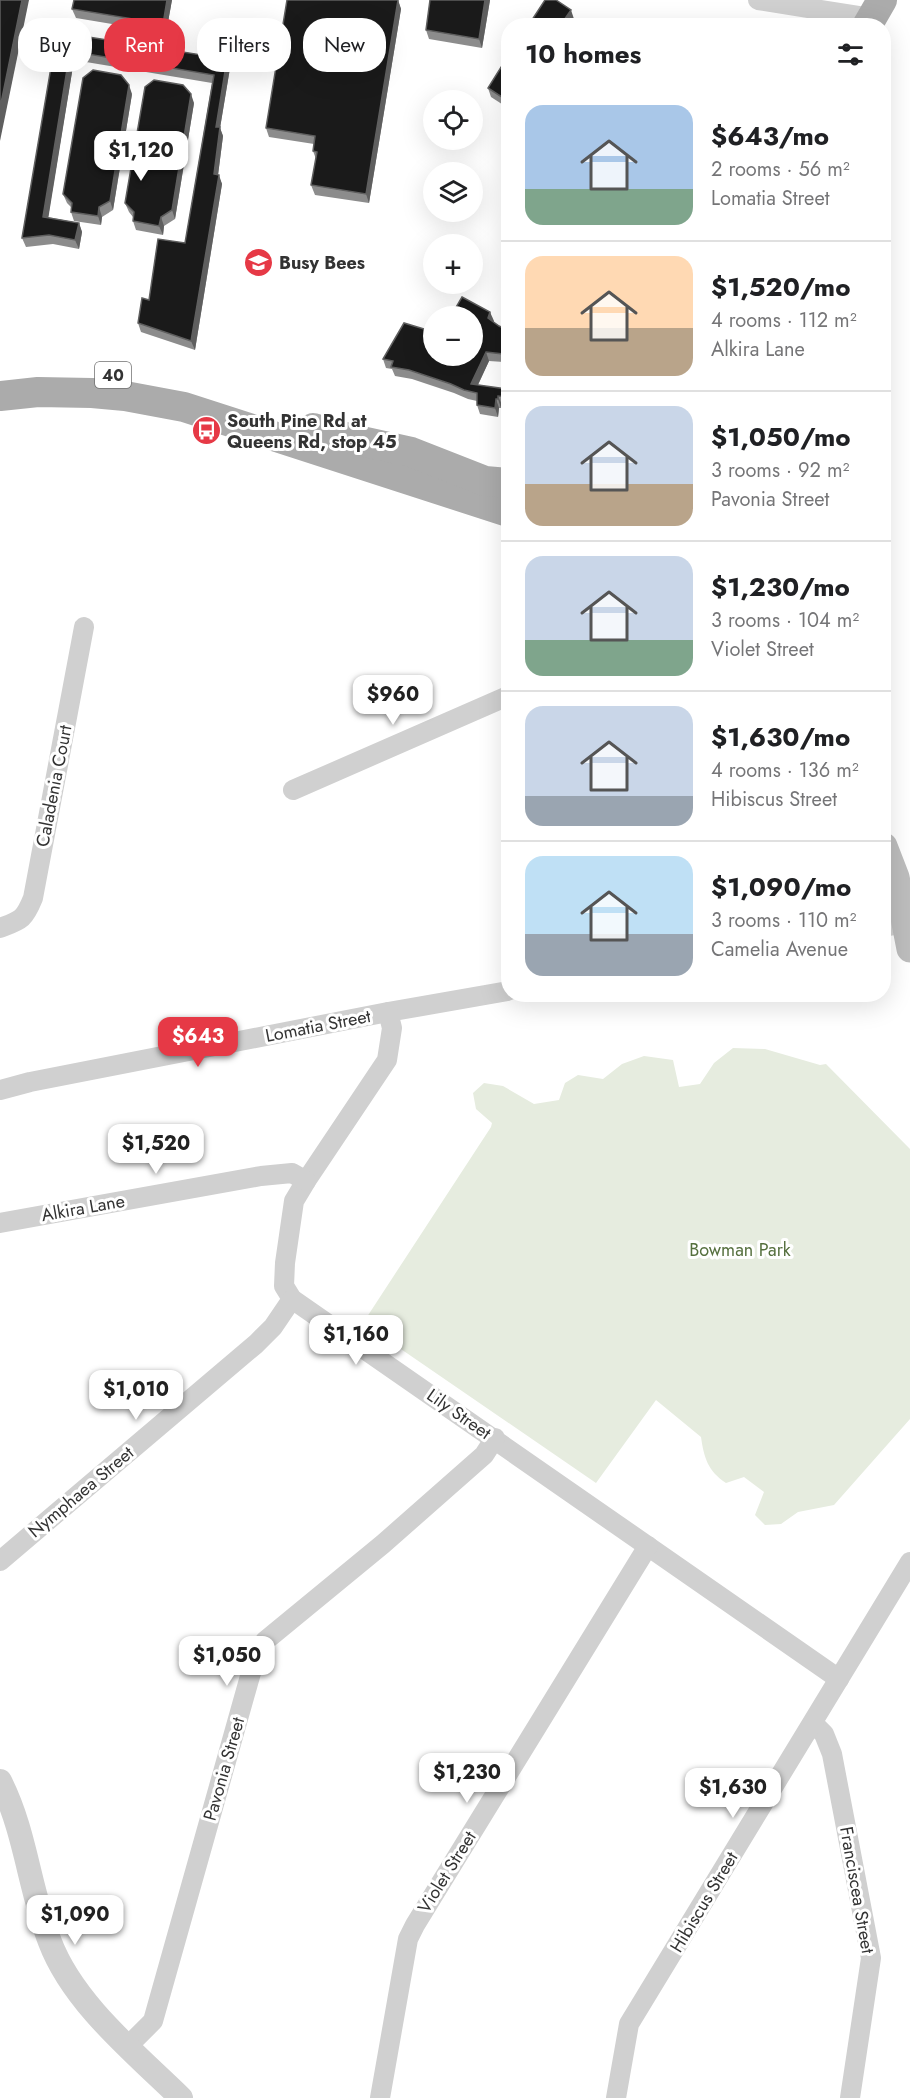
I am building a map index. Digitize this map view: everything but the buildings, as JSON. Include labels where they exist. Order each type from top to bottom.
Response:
[{"type":"main road","name":"40","points":[[0,376],[45,372],[96,373],[166,382],[195,389],[352,439],[411,452],[484,481],[501,482]]},
{"type":"main road","name":"40","points":[[0,396],[47,392],[92,393],[125,396],[184,407],[501,510]]},
{"type":"main road","points":[[891,864],[896,877],[904,926]]},
{"type":"street","points":[[758,0],[873,14]]},
{"type":"street","name":"Caladenia Court","points":[[0,928],[20,921],[33,898],[84,627]]},
{"type":"street","points":[[293,790],[501,699]]},
{"type":"street","points":[[292,1299],[284,1286],[294,1201],[387,1060],[392,1028],[388,1012],[501,992]]},
{"type":"street","name":"Lomatia Street","points":[[0,1090],[30,1082],[388,1012]]},
{"type":"street","name":"Alkira Lane","points":[[0,1223],[261,1176],[292,1173],[306,1181]]},
{"type":"street","name":"Lily Street","points":[[292,1299],[495,1438],[838,1679]]},
{"type":"street","name":"Nymphaea Street","points":[[0,1561],[256,1344],[273,1327],[292,1299]]},
{"type":"street","name":"Pavonia Street","points":[[128,2046],[153,2021],[254,1662],[265,1641],[383,1544],[484,1455],[495,1438]]},
{"type":"street","name":"Violet Street","points":[[380,2098],[408,1939],[415,1924],[648,1546]]},
{"type":"street","name":"Hibiscus Street","points":[[616,2098],[629,2024],[910,1562]]},
{"type":"street","name":"Franciscea Street","points":[[813,1723],[824,1734],[832,1754],[871,1958],[850,2098]]},
{"type":"street","points":[[0,1781],[18,1824],[40,1913],[50,1943],[74,1985],[92,2008],[181,2098]]},
{"type":"green space","name":"Bowman Park","points":[[733,1048],[765,1049],[820,1065],[826,1064],[910,1149],[910,1419],[834,1505],[798,1512],[781,1524],[765,1525],[755,1515],[764,1492],[744,1477],[726,1483],[715,1474],[708,1463],[701,1437],[656,1400],[596,1483],[363,1323],[491,1127],[492,1123],[476,1109],[473,1093],[484,1083],[503,1086],[534,1104],[559,1100],[565,1083],[578,1075],[603,1079],[622,1064],[644,1056],[673,1060],[679,1087],[700,1084],[714,1063]]},
{"type":"place","name":"Busy Bees","points":[[258,263]]},
{"type":"place","name":"South Pine Rd at Queens Rd, stop 45","points":[[206,431]]}]
